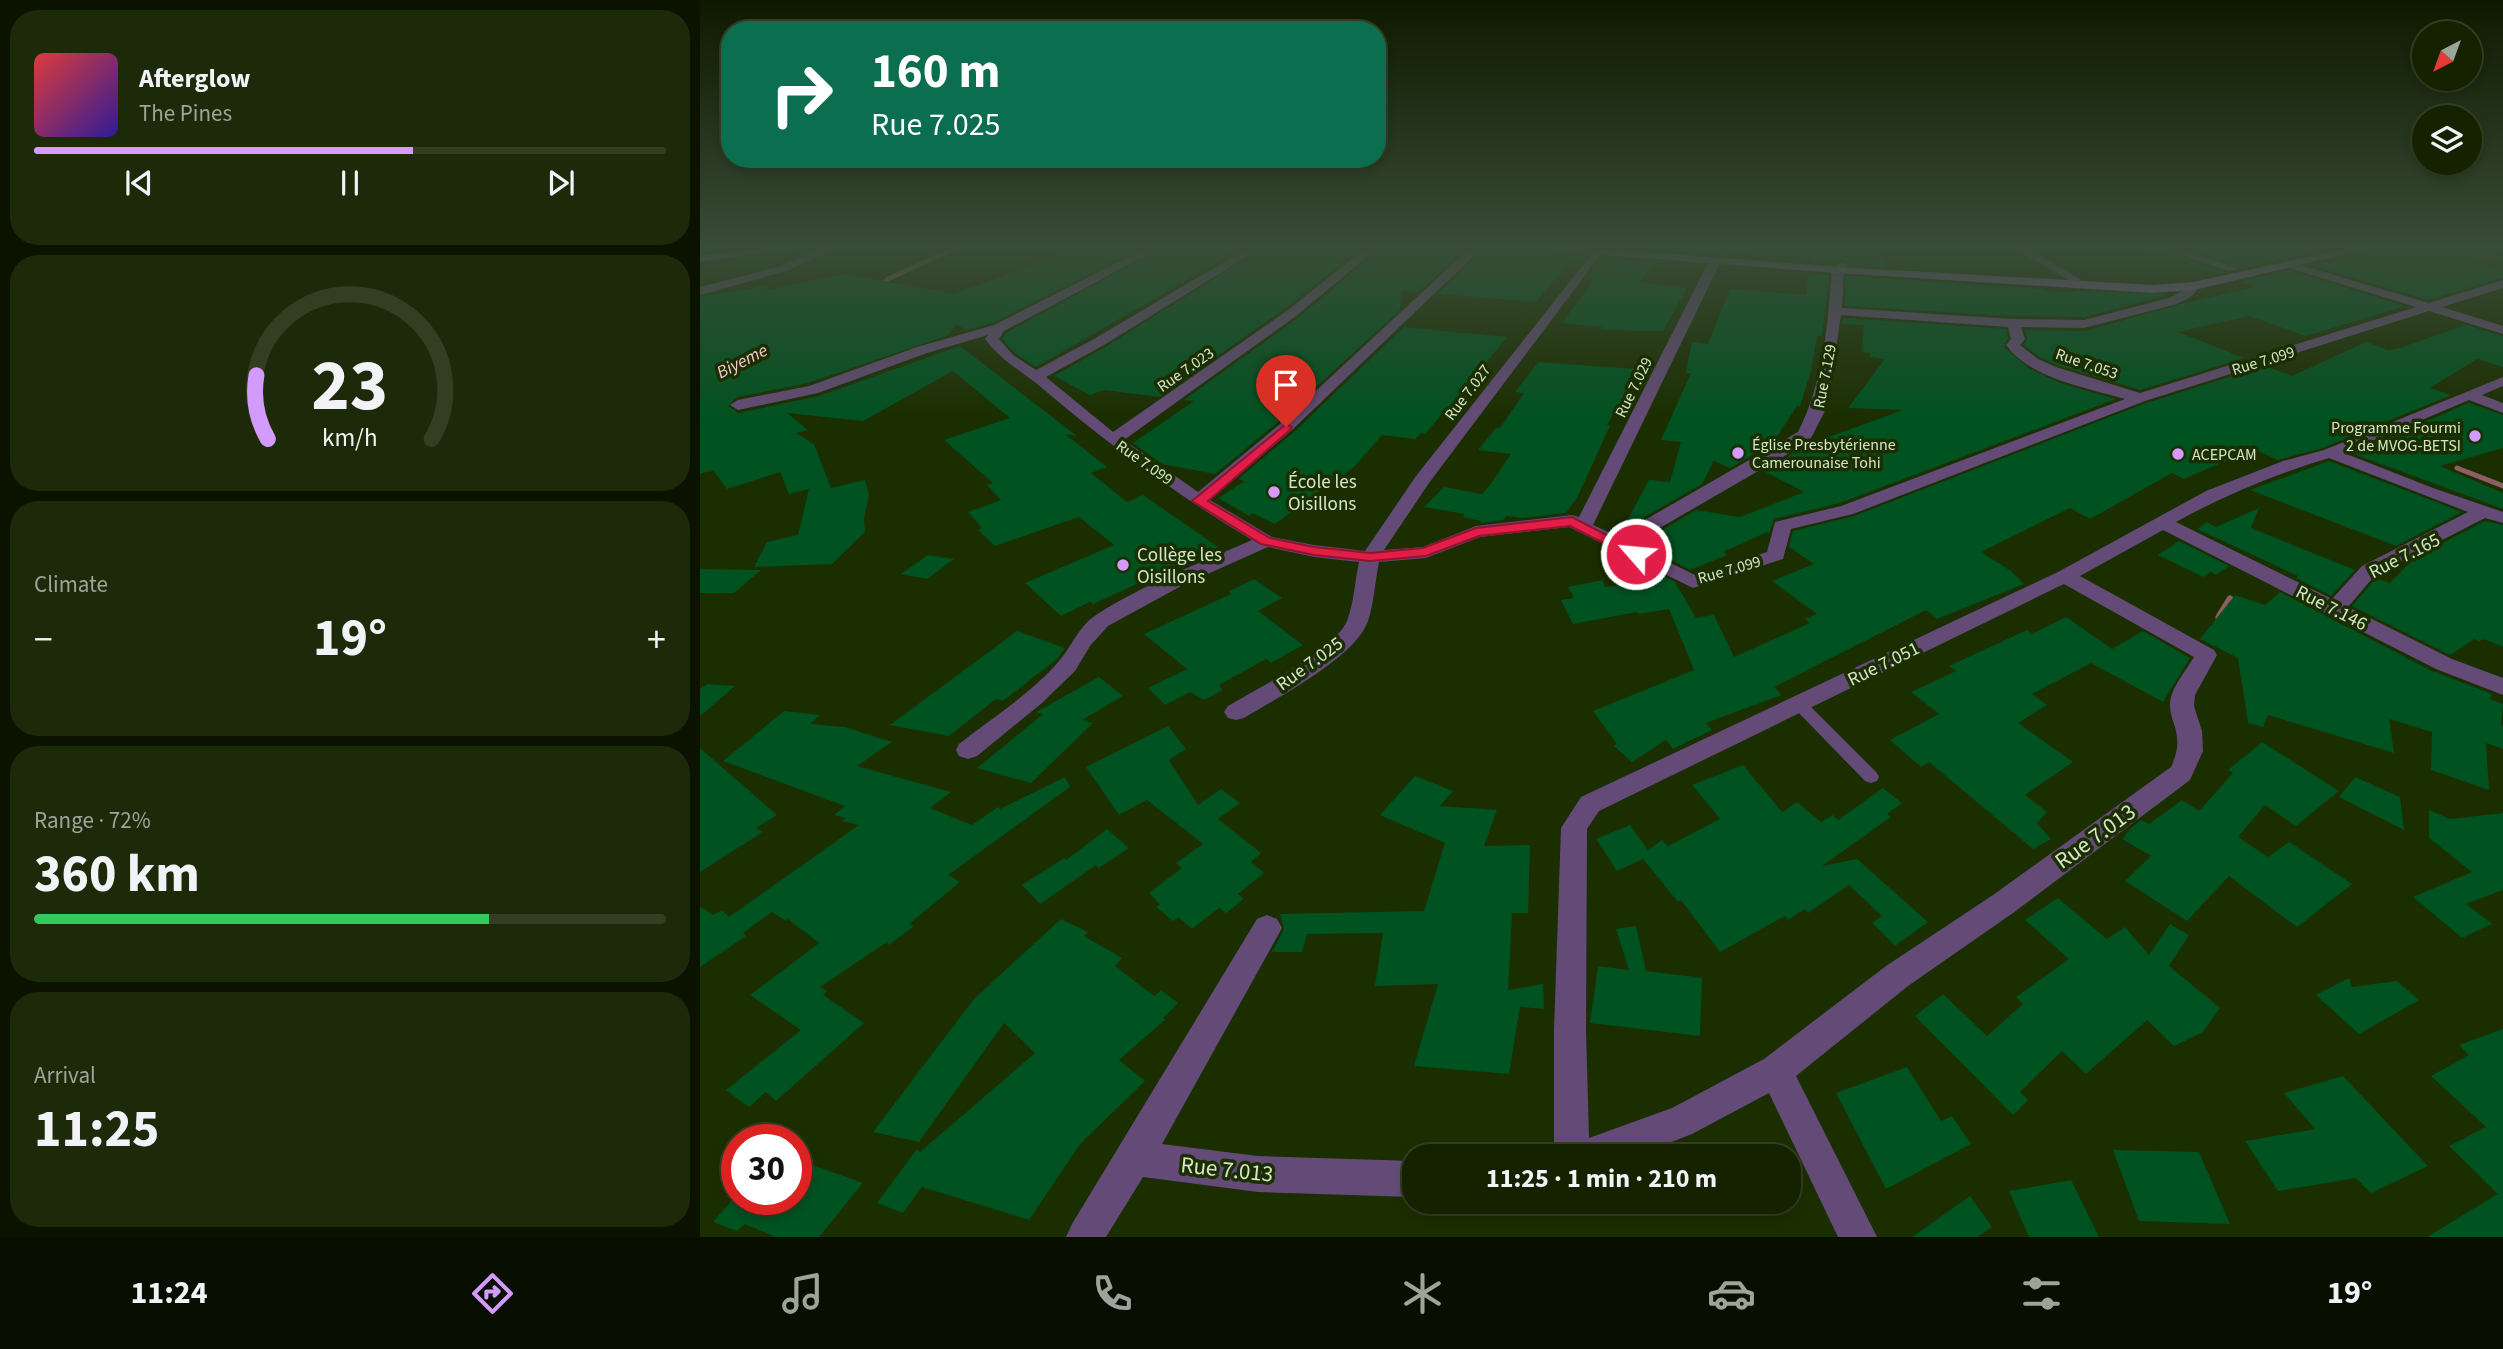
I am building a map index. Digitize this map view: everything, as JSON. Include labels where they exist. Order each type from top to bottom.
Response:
[{"type":"street","points":[[738,405],[813,390],[922,350],[999,328],[1046,304]]},
{"type":"street","points":[[1036,376],[1163,304]]},
{"type":"street","name":"Rue 7.023","points":[[1113,440],[1301,304]]},
{"type":"street","points":[[1199,501],[1286,427],[1417,304]]},
{"type":"street","name":"Rue 7.027","points":[[1370,557],[1422,480],[1559,304]]},
{"type":"street","name":"Rue 7.029","points":[[1583,527],[1695,304]]},
{"type":"street","name":"Rue 7.129","points":[[1617,544],[1787,448],[1805,435],[1819,407],[1836,304]]},
{"type":"street","name":"Rue 7.053","points":[[1835,311],[2062,324],[2104,320],[2161,304]]},
{"type":"street","points":[[2419,304],[2503,330]]},
{"type":"street","name":"Rue 7.099","points":[[999,328],[992,338],[1008,358],[1036,376],[1113,440],[1199,501],[1266,541],[1314,551],[1370,557],[1426,552],[1476,532],[1572,521],[1693,582],[1776,555],[1782,526],[1847,510],[2140,398],[2440,304]]},
{"type":"street","name":"Rue 7.053","points":[[2013,323],[2018,339],[2013,345],[2020,354],[2059,374],[2140,398]]},
{"type":"street","name":"Rue 7.051","points":[[1572,1144],[1570,1030],[1574,828],[1590,804],[2065,576],[2212,495],[2330,453],[2503,381]]},
{"type":"street","points":[[2469,395],[2503,408]]},
{"type":"street","points":[[2330,453],[2481,512],[2503,518]]},
{"type":"street","name":"Rue 7.165","points":[[2336,608],[2369,570],[2463,524],[2481,512]]},
{"type":"street","name":"Rue 7.146","points":[[2162,522],[2444,664],[2503,687]]},
{"type":"street","points":[[968,750],[1067,666],[1082,642],[1101,621],[1176,581],[1266,541]]},
{"type":"street","name":"Rue 7.025","points":[[1236,712],[1307,669],[1340,645],[1357,623],[1370,557]]},
{"type":"street","name":"Rue 7.013","points":[[1620,1144],[1680,1122],[1776,1071],[1897,976],[2003,904],[2181,773],[2191,751],[2190,731],[2182,706],[2183,695],[2206,656],[2065,576]]},
{"type":"street","points":[[1085,1237],[1134,1158],[1267,928]]},
{"type":"street","points":[[1776,1071],[1858,1237]]},
{"type":"street","name":"Rue 7.013","points":[[1134,1158],[1258,1174],[1402,1179]]},
{"type":"lane","points":[[1799,704],[1871,777]]},
{"type":"building","points":[[700,304],[1031,304],[993,323],[966,330],[956,324],[949,335],[808,383],[737,397],[728,406],[739,413],[819,396],[960,346],[1077,436],[1065,434],[1107,467],[1091,473],[1127,502],[1143,495],[1218,547],[1061,616],[1025,583],[1114,545],[1079,517],[995,546],[978,530],[982,528],[968,512],[1001,500],[987,485],[993,483],[944,440],[1010,418],[953,371],[863,421],[787,413],[808,430],[796,433],[814,444],[831,488],[865,480],[869,495],[864,519],[865,532],[832,564],[754,567],[767,542],[798,535],[809,489],[789,494],[780,472],[727,489],[713,470],[700,474]]},
{"type":"building","points":[[1060,304],[1146,304],[1036,367],[1015,353],[1002,339],[1006,333]]},
{"type":"building","points":[[1174,304],[1291,304],[1159,397],[1104,390],[1090,395],[1054,376]]},
{"type":"building","points":[[1315,304],[1400,304],[1400,310],[1278,422],[1215,474],[1162,464],[1133,443],[1194,401],[1184,400]]},
{"type":"building","points":[[1576,304],[1678,304],[1663,331],[1600,330],[1602,327],[1562,323]]},
{"type":"building","points":[[1724,304],[1826,304],[1822,336],[1817,336],[1811,371],[1800,406],[1797,406],[1772,444],[1730,468],[1714,461],[1702,484],[1622,530],[1649,480],[1670,482],[1681,442],[1661,440],[1691,373],[1686,373],[1692,342],[1708,344]]},
{"type":"building","points":[[1845,304],[2134,304],[2084,317],[2013,316],[1845,306]]},
{"type":"building","points":[[2182,304],[2398,304],[2405,306],[2306,336],[2249,316],[2178,332],[2244,358],[2140,390],[2057,365],[2039,357],[2024,345],[2027,338],[2025,330],[2085,331]]},
{"type":"building","points":[[1843,318],[2006,329],[2008,338],[2004,347],[2028,368],[2060,383],[2116,399],[1840,503],[1774,519],[1769,534],[1767,532],[1723,552],[1727,555],[1690,570],[1640,543],[1696,510],[1740,517],[1804,492],[1764,471],[1804,446],[1903,410],[1848,408],[1885,359],[1870,357],[1871,353],[1862,352],[1864,325],[1842,324]]},
{"type":"building","points":[[2466,325],[2503,336],[2503,367],[2477,359],[2430,388],[2451,395],[2323,448],[2278,460],[2253,449],[2184,479],[2172,473],[2090,519],[2070,508],[1981,552],[2011,571],[2024,584],[1937,619],[1926,610],[1774,687],[1782,695],[1706,723],[1712,730],[1673,749],[1666,740],[1632,762],[1614,746],[1617,744],[1593,711],[1694,670],[1669,609],[1573,624],[1561,600],[1574,598],[1568,587],[1603,580],[1605,587],[1656,579],[1653,571],[1675,582],[1696,618],[1714,615],[1734,657],[1810,623],[1805,619],[1817,614],[1772,581],[1814,564],[1789,547],[1793,531],[1854,516],[2146,403],[2265,366],[2292,376],[2366,342],[2388,350],[2397,349]]},
{"type":"building","points":[[1404,327],[1507,337],[1459,396],[1462,396],[1449,413],[1443,413],[1425,434],[1421,433],[1415,439],[1382,435],[1355,466],[1275,524],[1252,513],[1249,516],[1218,498],[1245,481],[1238,479],[1294,432]]},
{"type":"building","points":[[1538,362],[1634,369],[1628,379],[1634,379],[1607,425],[1610,426],[1577,498],[1566,513],[1522,518],[1506,516],[1503,520],[1480,523],[1481,521],[1463,517],[1465,514],[1424,507],[1444,487],[1482,494],[1490,485],[1511,454],[1478,450],[1496,428],[1500,428],[1524,393],[1515,392]]},
{"type":"building","points":[[2469,403],[2503,415],[2503,448],[2440,466],[2503,493],[2503,509],[2351,453]]},
{"type":"building","points":[[2329,461],[2462,512],[2396,546],[2250,490]]},
{"type":"building","points":[[2259,508],[2251,528],[2355,570],[2331,596],[2296,578],[2298,576],[2197,529],[2207,522],[2216,527]]},
{"type":"building","points":[[2485,521],[2503,525],[2503,647],[2484,639],[2474,639],[2450,655],[2352,606],[2376,578],[2390,583],[2415,557]]},
{"type":"building","points":[[2179,541],[2229,566],[2216,575],[2211,572],[2203,577],[2158,555]]},
{"type":"building","points":[[928,555],[954,559],[927,579],[901,574]]},
{"type":"building","points":[[700,569],[761,570],[734,593],[700,593]]},
{"type":"building","points":[[1254,579],[1282,598],[1258,611],[1303,645],[1271,663],[1266,659],[1219,685],[1223,690],[1204,700],[1190,692],[1165,705],[1148,688],[1187,669],[1144,634],[1231,594],[1229,591]]},
{"type":"building","points":[[2280,592],[2430,670],[2492,694],[2490,699],[2503,704],[2503,749],[2486,743],[2489,790],[2431,770],[2432,732],[2389,719],[2394,753],[2268,715],[2263,727],[2248,723],[2238,658],[2200,639],[2235,595],[2265,605]]},
{"type":"building","points":[[2066,617],[2112,649],[2143,631],[2190,658],[2163,702],[2091,663],[2032,694],[2047,705],[2018,723],[2073,762],[2025,795],[2047,812],[2037,823],[2051,839],[2033,849],[1929,762],[1921,767],[1890,740],[1939,714],[1911,692],[1956,671],[1949,666],[2027,630],[2032,634]]},
{"type":"building","points":[[1017,631],[1065,648],[1057,659],[1003,701],[996,699],[949,736],[890,725]]},
{"type":"building","points":[[1099,677],[1123,696],[1082,720],[1093,723],[1031,783],[977,768],[1043,714],[1036,712]]},
{"type":"building","points":[[707,684],[735,686],[700,716],[700,689]]},
{"type":"building","points":[[784,711],[820,715],[810,724],[845,727],[892,742],[857,766],[951,792],[930,808],[972,825],[998,807],[1000,809],[1065,777],[1070,787],[948,875],[960,882],[909,924],[914,926],[889,945],[887,942],[820,987],[827,991],[823,995],[864,1023],[776,1101],[766,1092],[749,1107],[726,1090],[801,1030],[750,995],[819,943],[788,919],[786,921],[772,912],[743,933],[746,936],[700,967],[700,906],[713,915],[722,910],[729,917],[859,825],[842,821],[846,818],[834,815],[845,806],[723,761]]},
{"type":"building","points":[[1168,726],[1186,749],[1169,760],[1198,805],[1221,789],[1240,803],[1218,819],[1261,853],[1251,862],[1264,873],[1238,894],[1244,899],[1226,913],[1219,908],[1192,929],[1178,917],[1173,921],[1156,907],[1160,904],[1149,893],[1182,868],[1176,863],[1203,844],[1147,800],[1119,815],[1086,767]]},
{"type":"building","points":[[2262,742],[2339,791],[2296,826],[2265,805],[2238,837],[2268,857],[2289,842],[2352,884],[2297,927],[2229,876],[2187,921],[2125,881],[2151,856],[2122,839],[2132,827],[2141,820],[2149,824],[2182,800],[2199,811],[2233,773],[2228,770]]},
{"type":"building","points":[[700,748],[777,815],[756,828],[763,832],[700,872]]},
{"type":"building","points":[[1743,765],[1782,812],[1797,802],[1821,822],[1833,815],[1838,820],[1883,788],[1902,803],[1887,814],[1891,817],[1822,866],[1857,859],[1928,922],[1895,946],[1872,923],[1882,916],[1849,885],[1808,913],[1805,909],[1788,920],[1785,916],[1720,952],[1681,900],[1678,902],[1643,859],[1617,871],[1596,839],[1630,825],[1648,850],[1662,840],[1668,846],[1720,819],[1692,785]]},
{"type":"building","points":[[1415,776],[1453,791],[1440,806],[1497,810],[1484,846],[1530,845],[1528,913],[1512,913],[1508,990],[1543,984],[1544,1009],[1520,1007],[1509,1074],[1414,1066],[1438,984],[1375,986],[1383,933],[1307,934],[1302,952],[1272,952],[1284,929],[1280,914],[1424,911],[1445,843],[1380,815]]},
{"type":"building","points":[[2355,777],[2400,797],[2404,830],[2339,797]]},
{"type":"building","points":[[2429,810],[2450,819],[2503,813],[2503,890],[2466,904],[2492,924],[2462,938],[2413,897],[2472,872],[2429,838]]},
{"type":"building","points":[[1107,829],[1129,848],[1099,868],[1096,865],[1040,904],[1022,885],[1064,858],[1066,860]]},
{"type":"building","points":[[2058,898],[2107,939],[2125,927],[2149,955],[2170,924],[2189,935],[2169,966],[2220,1008],[2203,1032],[2174,1046],[2147,1020],[2086,1074],[2062,1051],[2020,1092],[2028,1100],[2013,1115],[1915,1016],[1943,994],[1987,1036],[2023,1004],[2016,997],[2069,959],[2025,920]]},
{"type":"building","points":[[1061,919],[1088,932],[1084,936],[1122,958],[1115,966],[1154,996],[1161,990],[1178,1003],[1163,1018],[1166,1019],[1119,1060],[1145,1081],[1080,1144],[1029,1220],[922,1187],[903,1213],[877,1203],[917,1149],[920,1152],[1035,1053],[1004,1023],[919,1142],[873,1132],[974,999]]},
{"type":"building","points":[[1636,926],[1646,971],[1702,978],[1700,1036],[1590,1023],[1598,966],[1629,970],[1616,929]]},
{"type":"building","points":[[2349,978],[2352,987],[2397,981],[2419,1000],[2359,1034],[2316,995]]},
{"type":"building","points":[[2503,1029],[2503,1237],[2427,1237],[2498,1194],[2449,1146],[2486,1127],[2431,1076],[2469,1055],[2459,1045]]},
{"type":"building","points":[[1907,1067],[1941,1121],[1952,1116],[1971,1144],[1886,1189],[1836,1093]]},
{"type":"building","points":[[2343,1076],[2428,1166],[2371,1193],[2356,1178],[2278,1191],[2245,1141],[2315,1129],[2284,1093]]},
{"type":"building","points":[[2113,1150],[2199,1152],[2230,1224],[2139,1221]]},
{"type":"building","points":[[812,1165],[863,1183],[819,1237],[775,1237],[745,1224],[737,1231],[713,1222],[721,1213],[721,1215],[812,1215]]},
{"type":"building","points":[[2071,1180],[2099,1237],[2029,1237],[2009,1191]]},
{"type":"building","points":[[1970,1196],[1992,1227],[1977,1237],[1912,1237]]},
{"type":"waterway","points":[[2457,468],[2503,486]]},
{"type":"waterway","points":[[2219,617],[2230,599]]},
{"type":"place","name":"Programme Fourmi 2 de MVOG-BETSI","points":[[2475,436]]},
{"type":"place","name":"Église Presbytérienne Camerounaise Tohi","points":[[1738,453]]},
{"type":"place","name":"ACEPCAM","points":[[2178,454]]},
{"type":"place","name":"École les Oisillons","points":[[1274,492]]},
{"type":"place","name":"Collège les Oisillons","points":[[1123,565]]},
{"type":"route","points":[[1286,427],[1199,501],[1266,541],[1314,551],[1370,557],[1426,552],[1476,532],[1572,521],[1636,554]]},
{"type":"water label","name":"Biyeme","points":[[742,361]]}]
